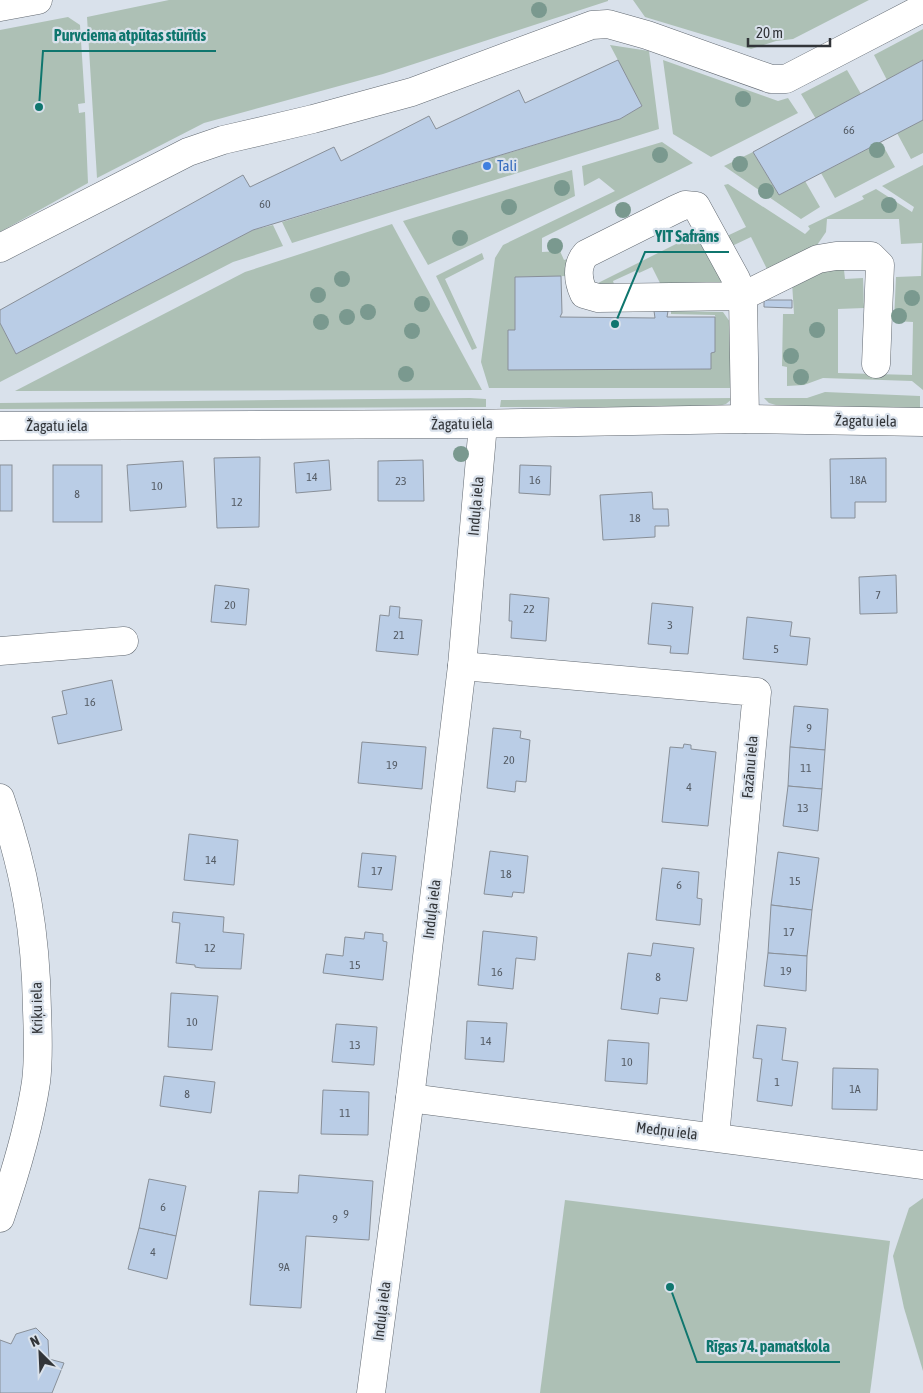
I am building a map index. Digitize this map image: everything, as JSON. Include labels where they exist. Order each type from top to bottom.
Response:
[{"type":"street","points":[[0,7],[38,0]]},
{"type":"street","points":[[0,248],[188,152],[223,140],[305,122],[412,92],[592,25],[608,24],[647,35],[771,79],[786,79],[923,8]]},
{"type":"street","points":[[745,419],[743,296],[736,279],[696,206],[685,205],[676,208],[586,254],[580,264],[580,285],[584,294],[598,298],[743,296],[818,259],[836,256],[871,256],[880,265],[876,364]]},
{"type":"street","name":"Žagatu iela","points":[[0,426],[483,424],[745,419],[923,422]]},
{"type":"street","name":"Induļa iela","points":[[371,1393],[410,1098],[462,666],[483,424]]},
{"type":"street","points":[[0,651],[124,641]]},
{"type":"street","name":"Fazānu iela","points":[[462,666],[757,692],[715,1137]]},
{"type":"street","name":"Kriķu iela","points":[[0,798],[16,844],[27,896],[36,955],[38,1042],[36,1081],[24,1138],[0,1218]]},
{"type":"street","name":"Medņu iela","points":[[410,1098],[923,1165]]},
{"type":"green space","points":[[169,0],[608,1],[383,74],[204,123],[97,178],[87,17]]},
{"type":"green space","points":[[633,0],[869,0],[793,39],[776,41],[751,49],[645,17]]},
{"type":"green space","points":[[68,17],[80,25],[85,103],[78,104],[79,113],[85,112],[88,183],[0,232],[0,30]]},
{"type":"green space","points":[[923,29],[923,60],[887,80],[874,55]]},
{"type":"green space","points":[[610,45],[649,51],[659,129],[292,243],[282,222],[620,119],[642,106]]},
{"type":"green space","points":[[663,60],[778,101],[788,98],[798,113],[711,157],[673,134]]},
{"type":"green space","points":[[847,70],[861,94],[816,119],[801,94]]},
{"type":"green space","points":[[923,120],[923,153],[911,159],[897,133]]},
{"type":"green space","points":[[662,142],[693,163],[542,238],[542,252],[560,251],[564,260],[568,259],[568,276],[515,277],[515,330],[508,331],[508,370],[711,369],[711,353],[715,352],[715,315],[671,314],[671,311],[723,312],[730,322],[732,388],[489,388],[481,362],[495,258],[503,245],[615,191],[599,178],[584,186],[582,166]]},
{"type":"green space","points":[[881,142],[895,167],[835,198],[821,173]]},
{"type":"green space","points":[[753,152],[779,195],[805,181],[820,207],[801,219],[724,166]]},
{"type":"green space","points":[[923,165],[923,390],[912,381],[823,378],[804,385],[787,386],[787,367],[782,366],[783,314],[794,314],[792,282],[829,270],[844,270],[845,279],[863,278],[864,308],[838,309],[838,373],[912,375],[913,322],[894,321],[896,277],[921,276],[922,243],[901,244],[899,219],[827,219],[826,232],[815,248],[768,271],[751,237],[732,246],[728,239],[729,235],[746,227],[724,185],[728,184],[805,234],[810,229],[808,226],[864,199],[862,196],[876,189],[912,212],[914,207],[882,186]]},
{"type":"green space","points":[[572,170],[575,196],[428,265],[403,221]]},
{"type":"green space","points":[[392,224],[482,390],[15,391],[245,272]]},
{"type":"green space","points":[[273,225],[283,246],[233,262],[0,382],[0,323],[16,354],[253,230]]},
{"type":"green space","points":[[698,233],[723,283],[648,289],[660,283],[652,267],[639,273],[637,270],[613,281],[615,287],[594,290],[587,265],[596,284]]},
{"type":"green space","points":[[482,253],[484,259],[445,279],[477,348],[472,350],[436,276]]},
{"type":"green space","points":[[825,392],[920,396],[920,409],[779,406],[769,403],[764,398],[807,398]]},
{"type":"green space","points":[[733,398],[726,404],[715,407],[500,407],[501,400]]},
{"type":"green space","points":[[486,399],[486,407],[0,409],[0,403]]},
{"type":"green space","points":[[923,1198],[923,1371],[904,1308],[893,1256],[909,1208]]},
{"type":"green space","points":[[565,1200],[890,1241],[870,1393],[540,1393]]},
{"type":"building","points":[[618,60],[642,106],[620,119],[253,230],[16,354],[0,323],[0,310],[243,175],[250,187],[334,147],[341,161],[429,116],[436,129],[519,90],[525,103]]},
{"type":"building","points":[[923,60],[923,120],[779,195],[753,152]]},
{"type":"building","points":[[561,276],[562,313],[560,317],[655,318],[654,311],[668,311],[667,317],[715,317],[715,352],[711,353],[711,369],[508,370],[508,330],[515,330],[515,277]]},
{"type":"building","points":[[764,300],[792,300],[792,308],[764,307]]},
{"type":"building","points":[[260,457],[259,527],[217,528],[214,458]]},
{"type":"building","points":[[886,458],[886,502],[855,502],[855,518],[831,518],[830,459]]},
{"type":"building","points":[[329,460],[331,490],[296,493],[294,463]]},
{"type":"building","points":[[423,460],[424,501],[378,501],[378,461]]},
{"type":"building","points":[[183,461],[186,507],[130,511],[127,465]]},
{"type":"building","points":[[0,465],[12,465],[12,511],[0,511]]},
{"type":"building","points":[[53,465],[102,465],[102,522],[53,522]]},
{"type":"building","points":[[520,465],[551,466],[550,495],[519,493]]},
{"type":"building","points":[[652,492],[653,509],[668,509],[669,526],[655,526],[655,537],[603,540],[600,495]]},
{"type":"building","points":[[896,575],[897,613],[860,614],[859,577]]},
{"type":"building","points":[[215,585],[249,589],[246,625],[211,622]]},
{"type":"building","points":[[510,594],[549,598],[546,641],[511,638],[512,621],[509,621]]},
{"type":"building","points":[[652,603],[693,607],[688,654],[670,653],[671,646],[648,644]]},
{"type":"building","points":[[390,606],[400,607],[399,618],[422,620],[418,655],[376,651],[380,615],[389,616]]},
{"type":"building","points":[[747,617],[792,622],[790,636],[810,638],[807,665],[743,659]]},
{"type":"building","points":[[112,680],[122,730],[58,744],[52,717],[67,714],[62,691]]},
{"type":"building","points":[[794,706],[828,709],[825,750],[790,747]]},
{"type":"building","points":[[493,728],[521,731],[520,738],[530,740],[526,782],[516,781],[515,792],[487,788]]},
{"type":"building","points":[[362,742],[426,747],[422,789],[358,783]]},
{"type":"building","points":[[684,744],[691,745],[691,749],[716,752],[708,826],[662,822],[670,747],[683,748]]},
{"type":"building","points":[[790,747],[825,750],[822,789],[788,786]]},
{"type":"building","points":[[788,786],[822,789],[818,831],[783,826]]},
{"type":"building","points":[[189,834],[238,840],[234,885],[184,880]]},
{"type":"building","points":[[490,851],[528,856],[524,893],[513,892],[512,897],[484,894]]},
{"type":"building","points":[[778,852],[819,858],[812,910],[771,905]]},
{"type":"building","points":[[362,853],[396,856],[392,890],[358,887]]},
{"type":"building","points":[[662,868],[699,872],[697,898],[702,899],[700,925],[656,920]]},
{"type":"building","points":[[771,905],[812,910],[807,956],[768,953]]},
{"type":"building","points":[[173,912],[224,917],[223,932],[244,934],[241,969],[201,968],[195,967],[195,965],[176,963],[180,923],[172,922]]},
{"type":"building","points":[[483,931],[537,937],[535,960],[516,958],[513,989],[478,985]]},
{"type":"building","points":[[365,932],[383,934],[383,941],[387,942],[383,980],[323,973],[326,954],[343,956],[345,937],[364,939]]},
{"type":"building","points":[[653,943],[694,948],[687,1001],[660,998],[658,1014],[621,1009],[628,953],[651,956]]},
{"type":"building","points":[[768,953],[807,956],[806,991],[764,986]]},
{"type":"building","points":[[171,993],[218,996],[212,1050],[168,1047]]},
{"type":"building","points":[[467,1021],[507,1023],[504,1062],[465,1059]]},
{"type":"building","points":[[336,1024],[377,1027],[374,1065],[332,1062]]},
{"type":"building","points":[[757,1025],[786,1028],[782,1060],[798,1062],[792,1106],[757,1101],[762,1059],[753,1058]]},
{"type":"building","points":[[608,1040],[649,1043],[647,1084],[605,1081]]},
{"type":"building","points":[[833,1068],[878,1069],[877,1110],[832,1109]]},
{"type":"building","points":[[164,1076],[215,1082],[211,1113],[160,1106]]},
{"type":"building","points":[[323,1090],[369,1092],[368,1135],[321,1134]]},
{"type":"building","points":[[299,1175],[373,1181],[369,1240],[306,1236],[301,1308],[250,1305],[259,1191],[298,1193]]},
{"type":"building","points":[[149,1179],[186,1186],[176,1236],[139,1228]]},
{"type":"building","points":[[139,1228],[176,1236],[167,1279],[128,1269]]},
{"type":"building","points":[[36,1328],[48,1340],[49,1359],[64,1363],[52,1393],[0,1393],[0,1340],[11,1344],[16,1334]]},
{"type":"place","name":"Purvciema atpūtas stūrītis","points":[[39,107]]},
{"type":"place","name":"Tali","points":[[487,166]]},
{"type":"place","name":"YIT Safrāns","points":[[615,324]]},
{"type":"place","name":"Rīgas 74. pamatskola","points":[[670,1287]]}]
